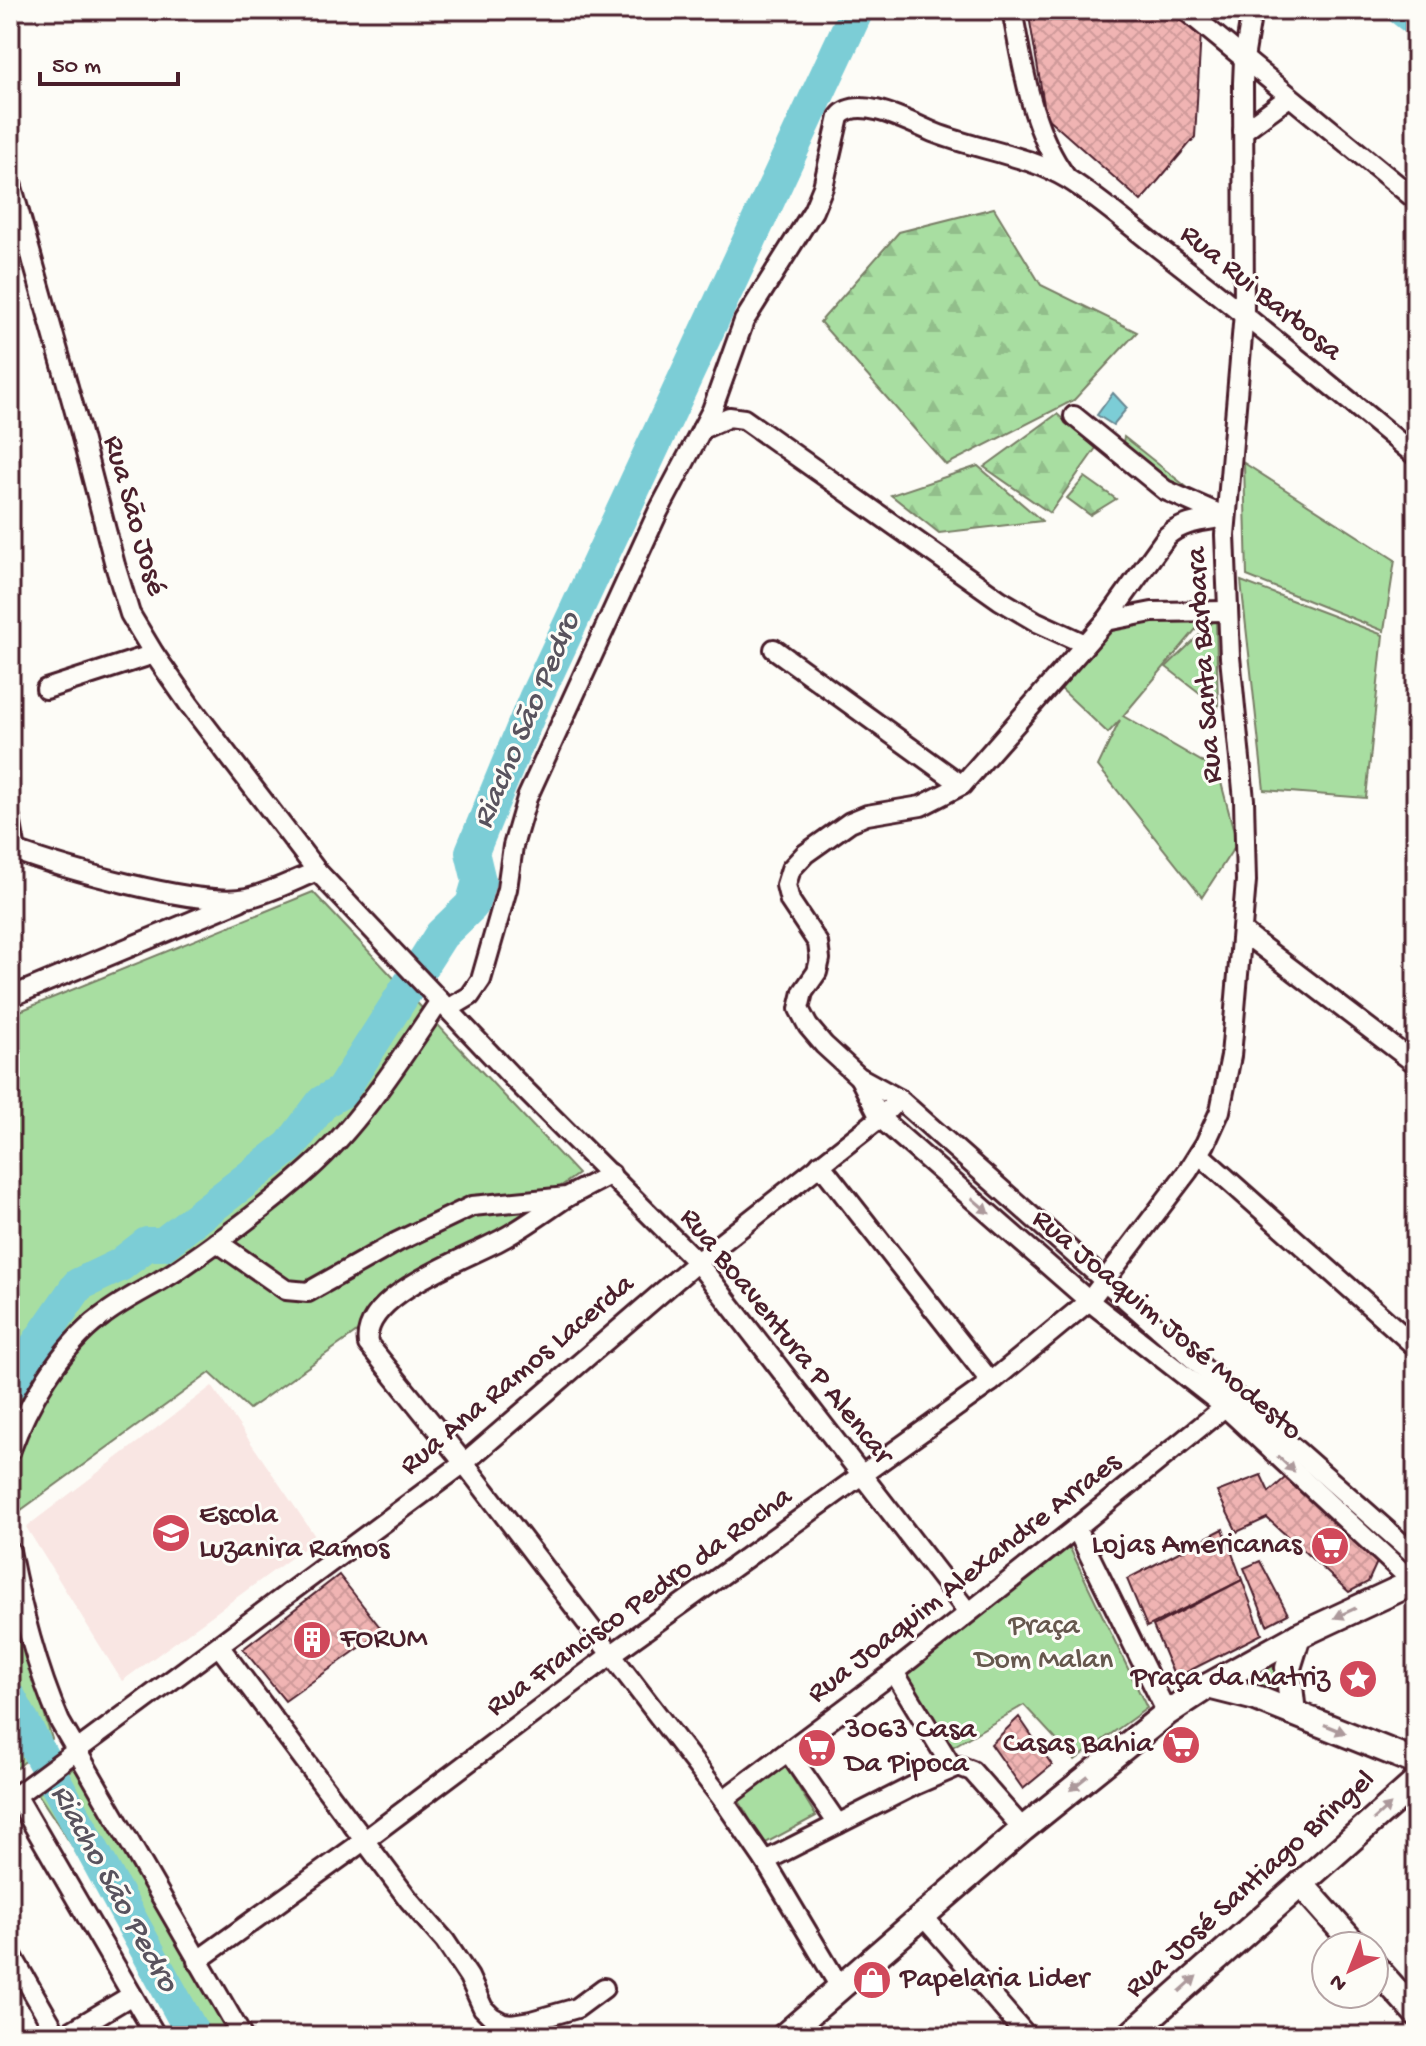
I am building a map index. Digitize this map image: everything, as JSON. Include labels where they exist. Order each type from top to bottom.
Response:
[{"type":"main road","points":[[784,2036],[1023,1829],[1167,1713],[1208,1686],[1298,1636],[1414,1581]]},
{"type":"main road","points":[[1293,1713],[1288,1668],[1298,1636]]},
{"type":"main road","points":[[1208,1686],[1256,1698],[1416,1762]]},
{"type":"main road","name":"Rua José Santiago Bringel","points":[[1129,2036],[1416,1782]]},
{"type":"main road","points":[[1301,1884],[1342,1930]]},
{"type":"main road","points":[[1390,1984],[1416,2013]]},
{"type":"street","points":[[1012,10],[1040,132],[1050,155],[1067,178]]},
{"type":"street","points":[[1185,10],[1416,200]]},
{"type":"street","name":"Rua Santa Barbara","points":[[1106,1280],[1199,1154],[1220,1111],[1231,1056],[1246,881],[1244,800],[1227,611],[1226,517],[1244,313],[1244,59],[1252,10]]},
{"type":"street","points":[[1243,131],[1289,97]]},
{"type":"street","points":[[10,1452],[23,1419],[45,1380],[81,1335],[98,1319],[163,1280],[217,1242],[311,1168],[380,1087],[439,1000],[470,996],[481,980],[507,889],[513,846],[527,798],[658,512],[712,410],[744,321],[813,211],[823,187],[839,117],[846,110],[858,108],[887,113],[1067,178]]},
{"type":"street","name":"Rua Rui Barbosa","points":[[1067,178],[1244,313],[1416,456]]},
{"type":"street","name":"Rua São José","points":[[10,180],[130,614],[189,704],[317,871],[411,971]]},
{"type":"street","points":[[1074,416],[1165,490],[1226,517]]},
{"type":"street","points":[[702,429],[729,417],[744,419],[1000,600],[1037,622],[1085,644]]},
{"type":"street","points":[[880,1118],[859,1077],[824,1045],[799,1009],[803,992],[817,972],[820,959],[818,943],[790,901],[786,885],[791,869],[805,854],[850,822],[867,815],[921,806],[962,785],[1106,621],[1158,547],[1176,528],[1226,517]]},
{"type":"street","points":[[1106,621],[1152,612],[1227,611]]},
{"type":"street","points":[[774,649],[962,785]]},
{"type":"street","points":[[46,689],[154,654]]},
{"type":"street","points":[[10,818],[13,850],[67,867],[170,892],[246,898]]},
{"type":"street","points":[[10,997],[317,871]]},
{"type":"street","points":[[1243,932],[1416,1064]]},
{"type":"street","name":"Rua Boaventura P Alencar","points":[[411,971],[697,1262],[968,1612]]},
{"type":"street","name":"Rua Joaquim José Modesto","points":[[859,1077],[899,1099],[1106,1280],[1414,1581]]},
{"type":"street","name":"Rua Ana Ramos Lacerda","points":[[18,1793],[77,1753],[464,1463],[697,1262],[880,1118],[899,1099]]},
{"type":"street","name":"Rua Joaquim José Modesto","points":[[880,1118],[1089,1301],[1232,1402],[1416,1556]]},
{"type":"street","points":[[1199,1154],[1416,1347]]},
{"type":"street","points":[[947,1176],[965,1156]]},
{"type":"street","points":[[820,1164],[991,1382]]},
{"type":"street","points":[[611,1174],[567,1197],[504,1238],[429,1274],[374,1316],[368,1326],[368,1344],[464,1463],[723,1800],[765,1861],[840,1987]]},
{"type":"street","points":[[217,1242],[286,1290],[308,1292],[397,1242],[472,1206],[567,1197]]},
{"type":"street","name":"Rua Francisco Pedro da Rocha","points":[[197,1961],[365,1840],[612,1654],[991,1382],[1089,1301],[1106,1280]]},
{"type":"street","name":"Rua Joaquim Alexandre Arraes","points":[[723,1800],[894,1672],[1232,1402]]},
{"type":"street","points":[[1076,1528],[1167,1713]]},
{"type":"street","points":[[10,1551],[45,1687],[77,1753],[242,2036]]},
{"type":"street","points":[[219,1646],[409,1900],[445,1941],[469,1977],[483,2008],[492,2017],[512,2024],[531,2021],[577,2008],[604,1988]]},
{"type":"street","points":[[894,1672],[952,1767]]},
{"type":"street","points":[[789,1753],[838,1824]]},
{"type":"street","points":[[765,1861],[952,1767],[962,1766],[972,1771],[1023,1829]]},
{"type":"street","points":[[18,1793],[156,2036]]},
{"type":"street","points":[[923,1916],[1016,2032]]},
{"type":"street","points":[[10,1952],[60,2036],[132,1995]]},
{"type":"shaded area","name":"Escola Luzanira Ramos","points":[[212,1386],[317,1539],[122,1681],[26,1527]]},
{"type":"green space","points":[[994,208],[1041,285],[1137,332],[1074,400],[946,465],[820,322],[899,232]]},
{"type":"green space","points":[[1057,414],[1096,448],[1050,513],[984,467]]},
{"type":"green space","points":[[1124,437],[1193,492],[1183,495],[1122,446]]},
{"type":"green space","points":[[1244,463],[1395,560],[1384,631],[1247,576]]},
{"type":"green space","points":[[978,466],[1042,521],[939,533],[891,495]]},
{"type":"green space","points":[[1085,477],[1116,499],[1090,515],[1067,498]]},
{"type":"green space","points":[[1241,581],[1383,635],[1366,798],[1264,790]]},
{"type":"green space","points":[[1216,619],[1218,707],[1166,667]]},
{"type":"green space","points":[[1145,620],[1202,622],[1123,716],[1218,771],[1237,843],[1202,897],[1098,766],[1120,720],[1108,733],[1059,687],[1110,628]]},
{"type":"green space","points":[[313,892],[578,1174],[249,1409],[210,1373],[10,1518],[10,1015]]},
{"type":"green space","name":"Praça Dom Malan","points":[[1067,1542],[1147,1708],[1075,1760],[1024,1705],[949,1749],[905,1673]]},
{"type":"green space","points":[[10,1601],[52,1739],[11,1773],[10,1772]]},
{"type":"green space","points":[[1277,1658],[1282,1695],[1244,1678]]},
{"type":"green space","points":[[75,1767],[235,2036],[181,2036],[71,1844],[38,1794]]},
{"type":"green space","points":[[786,1767],[816,1816],[764,1844],[738,1799]]},
{"type":"water","points":[[1113,393],[1127,408],[1113,425],[1097,415]]},
{"type":"building","points":[[1028,10],[1174,10],[1201,31],[1195,137],[1141,201],[1046,117]]},
{"type":"building","name":"Lojas Americanas","points":[[1261,1475],[1269,1492],[1286,1477],[1378,1560],[1368,1582],[1349,1592],[1267,1518],[1237,1532],[1217,1492]]},
{"type":"building","points":[[1223,1529],[1242,1580],[1147,1627],[1127,1579]]},
{"type":"building","points":[[1260,1561],[1288,1614],[1267,1625],[1244,1568]]},
{"type":"building","name":"FORUM","points":[[339,1575],[383,1631],[285,1701],[243,1649]]},
{"type":"building","points":[[1242,1580],[1262,1634],[1175,1678],[1153,1626]]},
{"type":"building","points":[[1019,1717],[1052,1765],[1023,1789],[991,1744]]},
{"type":"waterway","name":"Riacho São Pedro","points":[[10,1384],[78,1285],[120,1265],[147,1244],[163,1244],[290,1146],[323,1102],[341,1092],[441,935],[472,905],[479,881],[472,852],[535,699],[857,10]]},
{"type":"waterway","points":[[1392,10],[1416,29]]},
{"type":"waterway","name":"Riacho São Pedro","points":[[10,1699],[194,2036]]},
{"type":"place","name":"Escola Luzanira Ramos","points":[[171,1533]]},
{"type":"place","name":"Lojas Americanas","points":[[1330,1546]]},
{"type":"place","name":"FORUM","points":[[312,1640]]},
{"type":"place","name":"Praça da Matriz","points":[[1358,1679]]},
{"type":"place","name":"Casas Bahia","points":[[1181,1745]]},
{"type":"place","name":"3063 Casa Da Pipoca","points":[[817,1748]]},
{"type":"place","name":"Papelaria Lider","points":[[872,1980]]}]
